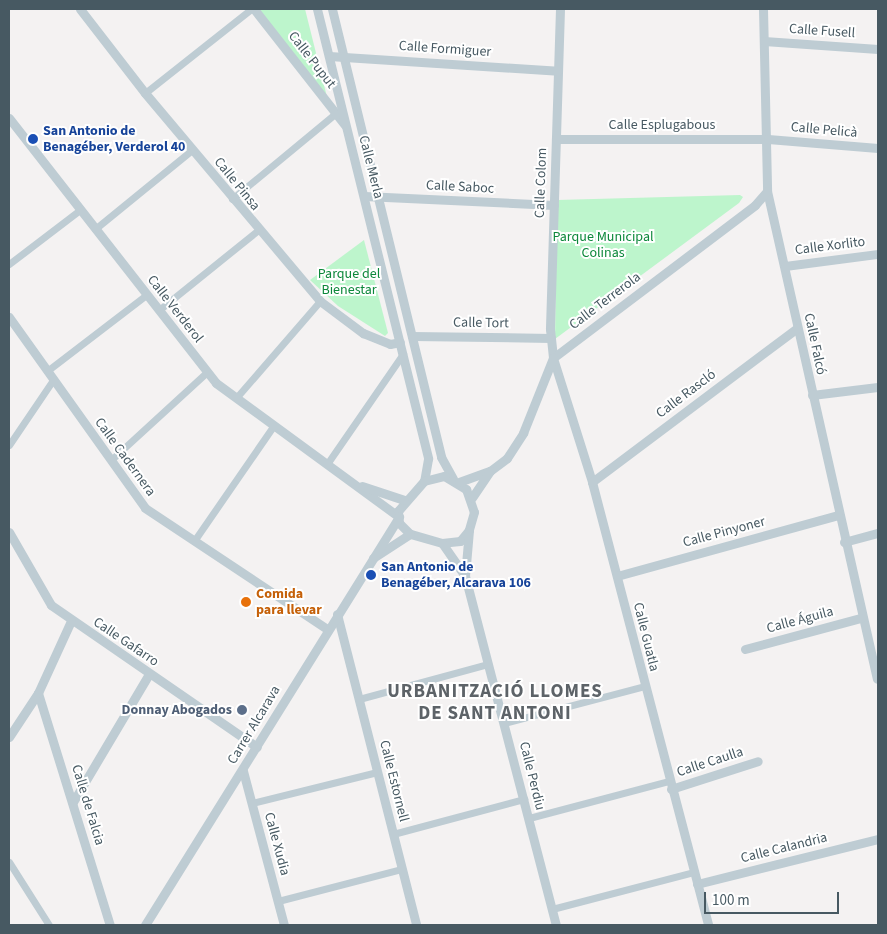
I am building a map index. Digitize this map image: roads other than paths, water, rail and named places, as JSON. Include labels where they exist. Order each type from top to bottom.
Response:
[{"type":"street","name":"Calle Pinsa","points":[[80,9],[145,93],[232,199],[320,301],[363,333],[390,344],[400,344]]},
{"type":"street","points":[[145,93],[253,9]]},
{"type":"street","name":"Calle Puput","points":[[253,9],[348,128]]},
{"type":"street","name":"Calle Merla","points":[[318,9],[428,459],[424,480]]},
{"type":"street","name":"Calle Merla","points":[[332,9],[441,457],[456,480]]},
{"type":"street","name":"Calle Colom","points":[[553,358],[551,338],[560,9]]},
{"type":"street","name":"Calle Falcó","points":[[763,9],[768,139],[767,191],[861,618],[877,679]]},
{"type":"street","name":"Calle Fusell","points":[[764,41],[878,49]]},
{"type":"street","name":"Calle Formiguer","points":[[329,56],[558,71]]},
{"type":"street","points":[[232,199],[336,113]]},
{"type":"street","name":"Calle Verderol","points":[[9,118],[207,372],[236,398],[398,516]]},
{"type":"street","name":"Calle Esplugabous","points":[[556,139],[768,139]]},
{"type":"street","name":"Calle Pelicà","points":[[768,139],[878,148]]},
{"type":"street","points":[[95,229],[192,150]]},
{"type":"street","name":"Calle Terrerola","points":[[553,358],[755,205],[767,191]]},
{"type":"street","name":"Calle Saboc","points":[[364,196],[554,204]]},
{"type":"street","points":[[9,264],[80,210]]},
{"type":"street","points":[[159,310],[258,230]]},
{"type":"street","name":"Calle Xorlito","points":[[785,266],[878,254]]},
{"type":"street","points":[[47,371],[146,294]]},
{"type":"street","points":[[236,398],[320,301]]},
{"type":"street","name":"Calle Cadernera","points":[[9,317],[145,508],[327,629]]},
{"type":"street","name":"Calle Rascló","points":[[592,482],[797,328]]},
{"type":"street","points":[[328,464],[400,344],[412,337]]},
{"type":"street","points":[[400,344],[412,337]]},
{"type":"street","name":"Calle Tort","points":[[412,337],[551,338]]},
{"type":"street","points":[[472,498],[490,471],[507,458],[523,433],[553,358]]},
{"type":"street","name":"Calle Guatla","points":[[553,358],[592,482],[708,925]]},
{"type":"street","points":[[111,460],[207,372]]},
{"type":"street","points":[[9,445],[53,380]]},
{"type":"street","points":[[812,395],[878,387]]},
{"type":"street","points":[[194,541],[274,425]]},
{"type":"street","points":[[456,480],[490,471]]},
{"type":"street","points":[[444,476],[456,480],[472,498],[474,512],[469,530],[460,541],[442,543],[410,534],[398,516],[404,500],[424,480],[444,476]]},
{"type":"street","name":"Calle Verderol","points":[[353,483],[404,500]]},
{"type":"street","name":"Calle Pinyoner","points":[[617,576],[838,515]]},
{"type":"street","name":"Carrer Alcarava","points":[[144,925],[161,903],[327,629],[398,516]]},
{"type":"street","name":"Calle Perdiu","points":[[469,530],[465,576],[556,925]]},
{"type":"street","name":"Calle Gafarro","points":[[9,532],[51,605],[71,622],[257,747]]},
{"type":"street","points":[[844,542],[878,533]]},
{"type":"street","name":"Carrer Alcarava","points":[[369,561],[410,534]]},
{"type":"street","name":"Calle Perdiu","points":[[442,543],[465,576]]},
{"type":"street","name":"Calle Estornell","points":[[337,614],[416,925]]},
{"type":"street","name":"Calle Águila","points":[[745,649],[861,618]]},
{"type":"street","points":[[9,737],[38,693],[71,622]]},
{"type":"street","points":[[358,699],[488,664]]},
{"type":"street","points":[[73,802],[149,674]]},
{"type":"street","points":[[504,723],[644,686]]},
{"type":"street","name":"Calle de Falcia","points":[[38,693],[110,925]]},
{"type":"street","name":"Calle Caulla","points":[[670,785],[758,761]]},
{"type":"street","name":"Calle Xudia","points":[[242,771],[284,925]]},
{"type":"street","points":[[252,803],[377,772]]},
{"type":"street","points":[[528,818],[670,785]]},
{"type":"street","points":[[393,834],[524,799]]},
{"type":"street","name":"Calle Calandria","points":[[697,884],[878,839]]},
{"type":"street","points":[[9,862],[49,925]]},
{"type":"street","points":[[278,901],[402,869]]},
{"type":"street","points":[[552,910],[694,872]]},
{"type":"street","name":"Carrer Alcarava","points":[[154,925],[161,903]]},
{"type":"place","name":"San Antonio de Benagéber, Verderol 40","points":[[33,139]]},
{"type":"place","name":"San Antonio de Benagéber, Alcarava 106","points":[[371,575]]},
{"type":"place","name":"Comida para llevar","points":[[246,602]]},
{"type":"place","name":"Donnay Abogados","points":[[242,710]]},
{"type":"district","name":"URBANITZACIÓ LLOMES DE SANT ANTONI","points":[[495,703]]},
{"type":"park label","name":"Parque Municipal Colinas","points":[[603,246]]},
{"type":"park label","name":"Parque del Bienestar","points":[[349,282]]}]
